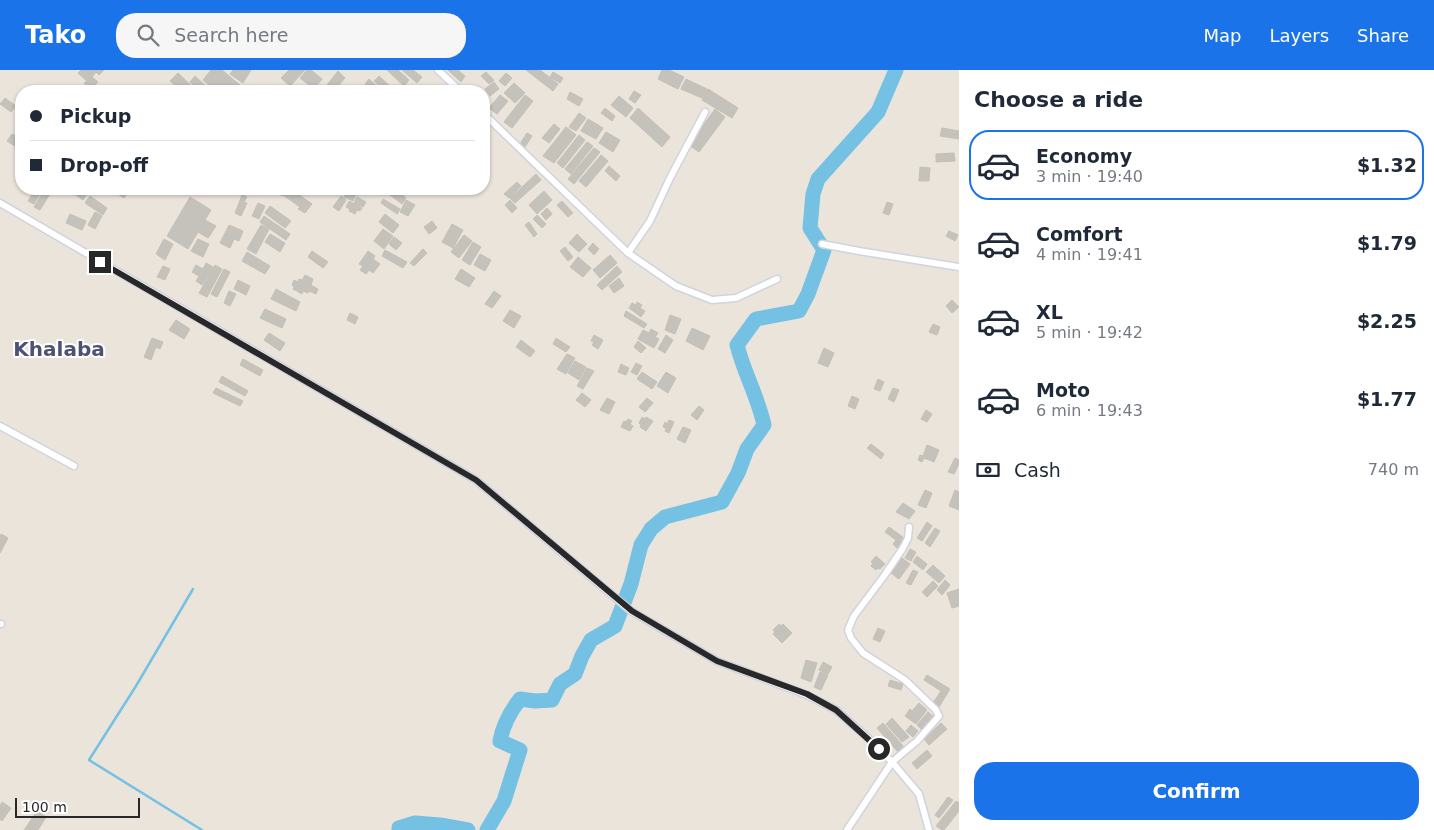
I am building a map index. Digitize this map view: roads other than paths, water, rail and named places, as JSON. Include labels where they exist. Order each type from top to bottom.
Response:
[{"type":"street","points":[[438,70],[454,85]]},
{"type":"street","points":[[628,253],[650,221],[670,178],[705,112]]},
{"type":"street","points":[[490,120],[628,253],[676,286],[712,300],[736,298],[777,279]]},
{"type":"street","points":[[0,203],[476,480],[632,611],[717,661],[807,694],[836,710],[892,762],[919,794],[929,830]]},
{"type":"street","points":[[822,244],[959,267]]},
{"type":"street","points":[[0,426],[74,466]]},
{"type":"street","points":[[847,830],[892,762],[917,741],[939,716],[936,710],[904,680],[863,653],[851,638],[848,630],[854,616],[903,548],[908,538],[909,527]]},
{"type":"waterway","points":[[487,830],[504,801],[520,750],[500,741],[505,724],[513,709],[520,699],[535,701],[552,700],[560,684],[575,674],[591,640],[615,626],[631,584],[641,545],[651,529],[665,517],[722,502],[738,473],[747,449],[764,425],[737,345],[756,319],[799,311],[808,294],[824,250],[810,228],[813,194],[818,179],[878,112],[896,70]]},
{"type":"waterway","points":[[193,589],[136,686],[89,760],[202,830]]},
{"type":"waterway","points":[[399,830],[399,828],[415,823],[468,830]]},
{"type":"district","name":"Khalaba","points":[[59,349]]}]
